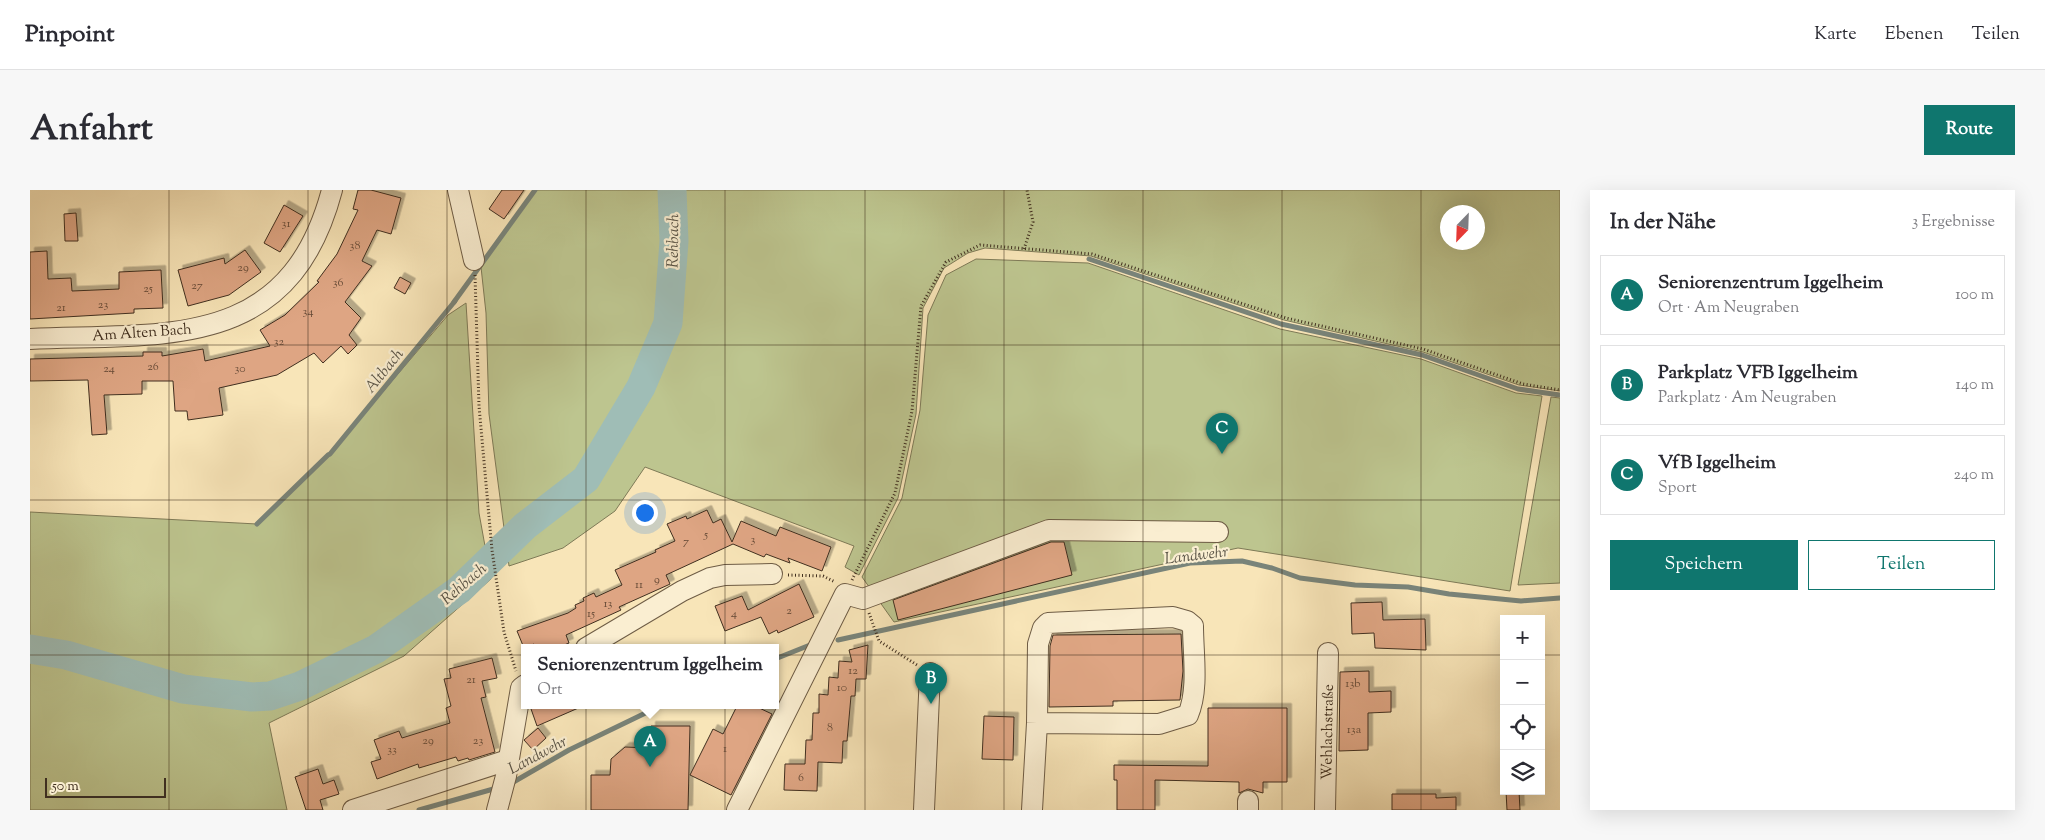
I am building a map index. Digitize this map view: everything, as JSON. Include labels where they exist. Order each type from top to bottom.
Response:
[{"type":"street","name":"Am Alten Bach","points":[[30,338],[179,332],[228,320],[271,296],[288,281],[302,263],[321,227],[332,190]]},
{"type":"street","points":[[458,190],[474,260]]},
{"type":"street","points":[[736,810],[845,594],[863,599],[1049,530],[1218,532]]},
{"type":"street","points":[[593,644],[682,591],[710,578],[725,575],[772,574]]},
{"type":"street","points":[[1032,810],[1038,723],[1038,644],[1043,628],[1048,623],[1173,618],[1187,621],[1192,626],[1193,689],[1192,706],[1188,715],[1159,724],[1038,723]]},
{"type":"street","name":"Wehlachstraße","points":[[1325,810],[1328,653]]},
{"type":"street","points":[[924,810],[930,673]]},
{"type":"street","points":[[497,810],[521,696]]},
{"type":"street","points":[[353,810],[505,775]]},
{"type":"path","points":[[1024,249],[1033,222],[1027,190]]},
{"type":"path","points":[[772,574],[823,576],[835,581],[845,594],[895,493],[912,411],[921,306],[946,262],[980,245],[1092,254],[1286,318],[1423,350],[1523,384],[1560,390]]},
{"type":"path","points":[[476,281],[479,406],[492,550],[496,566],[504,632],[521,680]]},
{"type":"path","points":[[872,622],[879,641],[930,673]]},
{"type":"green space","points":[[536,190],[1560,190],[1560,391],[1519,385],[1423,352],[1284,320],[1091,256],[985,248],[968,253],[944,268],[923,308],[916,414],[898,498],[859,575],[845,567],[854,546],[645,467],[615,511],[563,548],[509,566],[489,414],[486,313],[481,267]]},
{"type":"green space","points":[[976,259],[1088,263],[1280,329],[1421,359],[1516,393],[1542,396],[1510,591],[1238,548],[894,622],[862,577],[902,498],[920,410],[928,315],[946,275]]},
{"type":"green space","points":[[466,303],[479,513],[491,579],[404,656],[269,723],[287,810],[30,810],[30,512],[257,524],[330,454],[448,315]]},
{"type":"green space","points":[[1551,397],[1560,398],[1560,583],[1518,585]]},
{"type":"building","points":[[358,190],[371,190],[401,198],[391,234],[377,230],[362,261],[372,266],[345,302],[361,318],[349,335],[357,345],[348,354],[341,346],[323,363],[314,353],[277,375],[219,388],[223,415],[188,420],[187,411],[175,411],[173,381],[142,381],[142,394],[104,395],[107,434],[92,435],[88,380],[30,381],[30,359],[143,356],[143,352],[162,352],[162,356],[203,349],[205,361],[270,346],[260,330],[285,315],[319,282],[317,281],[337,254],[358,210],[353,209]]},
{"type":"building","points":[[502,190],[524,190],[504,219],[489,209]]},
{"type":"building","points":[[284,205],[303,216],[280,252],[264,243]]},
{"type":"building","points":[[76,213],[78,241],[65,241],[64,214]]},
{"type":"building","points":[[245,250],[261,272],[229,295],[188,306],[178,270],[224,258],[225,264]]},
{"type":"building","points":[[47,251],[48,279],[71,278],[72,291],[119,289],[119,272],[161,270],[163,308],[134,309],[134,313],[30,319],[30,252]]},
{"type":"building","points":[[400,277],[411,283],[405,294],[394,288]]},
{"type":"building","points":[[707,510],[713,523],[721,519],[732,542],[741,521],[776,536],[780,527],[831,547],[822,571],[788,558],[790,563],[766,554],[764,557],[733,544],[666,575],[670,584],[619,607],[621,610],[566,635],[569,643],[522,644],[517,631],[568,613],[576,608],[575,605],[584,601],[583,598],[594,593],[596,597],[622,585],[615,570],[656,552],[655,550],[675,541],[667,524],[686,516],[687,519]]},
{"type":"building","points":[[1051,542],[1064,542],[1072,575],[898,620],[893,600]]},
{"type":"building","points":[[799,584],[814,617],[778,633],[777,630],[769,634],[761,617],[725,631],[715,606],[742,596],[748,610]]},
{"type":"building","points":[[1382,602],[1383,620],[1425,619],[1426,650],[1375,648],[1374,633],[1352,634],[1351,603]]},
{"type":"building","points":[[1181,634],[1183,671],[1180,700],[1113,701],[1113,706],[1049,707],[1050,646],[1053,635]]},
{"type":"building","points":[[868,645],[866,679],[856,679],[855,696],[851,696],[847,741],[843,741],[842,763],[818,762],[817,791],[784,790],[785,764],[805,764],[806,740],[812,740],[813,713],[819,713],[819,694],[828,695],[829,677],[838,678],[839,661],[852,662],[849,650]]},
{"type":"building","points":[[492,658],[497,678],[482,681],[486,697],[481,698],[495,752],[469,760],[468,758],[458,761],[456,757],[419,768],[418,764],[377,779],[371,762],[381,759],[374,740],[399,731],[402,738],[450,723],[446,708],[451,706],[444,679],[451,678],[449,669]]},
{"type":"building","points":[[1369,671],[1369,692],[1391,691],[1391,712],[1368,713],[1368,750],[1339,751],[1340,672]]},
{"type":"building","points":[[1208,708],[1287,708],[1287,782],[1263,782],[1263,793],[1248,789],[1239,793],[1239,782],[1155,780],[1155,810],[1117,810],[1117,780],[1114,780],[1114,765],[1208,766]]},
{"type":"building","points":[[531,709],[576,709],[537,726]]},
{"type":"building","points":[[736,709],[761,709],[772,714],[731,795],[690,775],[713,729],[723,734]]},
{"type":"building","points":[[984,716],[1014,717],[1013,760],[982,759]]},
{"type":"building","points":[[651,726],[690,726],[688,810],[591,810],[591,775],[610,775],[611,759],[625,747],[651,748]]},
{"type":"building","points":[[538,728],[546,738],[533,750],[524,740]]},
{"type":"building","points":[[318,769],[323,784],[334,780],[339,794],[320,800],[323,810],[306,810],[295,777]]},
{"type":"building","points":[[1392,794],[1436,794],[1436,798],[1456,797],[1456,810],[1392,810]]},
{"type":"building","points":[[1506,795],[1519,795],[1520,810],[1507,810]]},
{"type":"waterway","name":"Altbach","points":[[454,302],[535,190]]},
{"type":"waterway","name":"Rehbach","points":[[30,649],[66,655],[183,689],[252,697],[270,696],[300,686],[376,649],[459,590],[525,526],[586,479],[641,387],[668,323],[674,241],[672,190]]},
{"type":"waterway","points":[[1089,259],[1281,324],[1422,355],[1518,389],[1560,395]]},
{"type":"waterway","name":"Altbach","points":[[330,454],[455,301]]},
{"type":"waterway","name":"Altbach","points":[[257,524],[328,455]]},
{"type":"waterway","name":"Landwehr","points":[[838,640],[1190,563],[1242,561],[1272,568],[1300,578],[1355,585],[1408,587],[1449,594],[1521,601],[1560,598]]},
{"type":"waterway","name":"Landwehr","points":[[779,657],[810,645]]},
{"type":"waterway","name":"Landwehr","points":[[510,784],[569,750],[654,709]]},
{"type":"waterway","name":"Landwehr","points":[[419,810],[497,788]]},
{"type":"place","name":"VfB Iggelheim","points":[[1222,454]]},
{"type":"place","name":"Parkplatz VFB Iggelheim","points":[[931,704]]},
{"type":"place","name":"Seniorenzentrum Iggelheim","points":[[650,767]]}]
